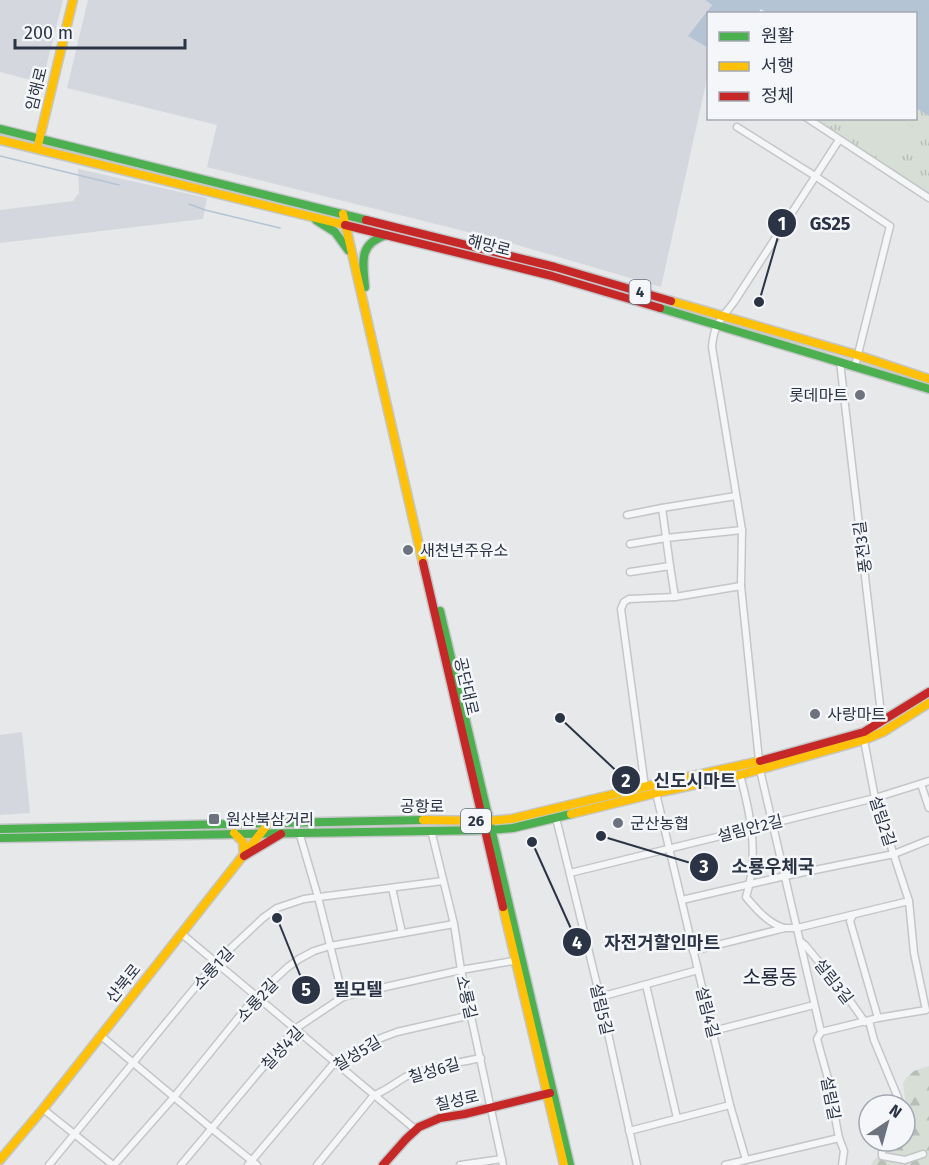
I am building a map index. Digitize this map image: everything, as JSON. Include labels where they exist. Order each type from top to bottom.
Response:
[{"type":"main road","name":"임해로","points":[[37,149],[73,0]]},
{"type":"main road","name":"4","points":[[0,129],[39,138]]},
{"type":"main road","name":"해망로","points":[[39,138],[555,267],[857,355],[929,379]]},
{"type":"main road","name":"4","points":[[0,140],[37,149]]},
{"type":"main road","name":"해망로","points":[[37,149],[552,276],[929,389]]},
{"type":"main road","name":"공단대로","points":[[346,215],[353,259],[519,960],[570,1165]]},
{"type":"main road","points":[[310,218],[323,223],[338,234],[353,259]]},
{"type":"main road","name":"공단대로","points":[[348,226],[365,287],[487,826]]},
{"type":"main road","points":[[365,287],[366,250],[369,243],[386,235]]},
{"type":"main road","name":"공항로","points":[[0,838],[431,830],[487,826],[645,787],[760,765],[864,740],[929,692]]},
{"type":"main road","name":"공항로","points":[[0,829],[431,820],[513,828],[740,775],[760,765],[882,727],[929,703]]},
{"type":"main road","name":"산북로","points":[[0,1160],[43,1109],[268,824]]},
{"type":"main road","points":[[234,833],[243,842],[244,856],[285,832]]},
{"type":"main road","name":"공단대로","points":[[551,1093],[564,1165]]},
{"type":"main road","name":"칠성로","points":[[383,1165],[416,1130],[440,1118],[551,1093]]},
{"type":"street","points":[[810,120],[929,198]]},
{"type":"street","points":[[737,127],[890,226],[855,366]]},
{"type":"street","points":[[716,326],[839,140]]},
{"type":"street","name":"설림길","points":[[716,326],[712,347],[742,530],[741,586],[760,765],[821,1032],[817,1039],[827,1075],[839,1138],[844,1151],[842,1165]]},
{"type":"street","name":"풍전3길","points":[[840,362],[882,727]]},
{"type":"street","points":[[627,514],[736,496]]},
{"type":"street","points":[[662,508],[675,597]]},
{"type":"street","points":[[630,544],[742,530]]},
{"type":"street","points":[[630,572],[670,567]]},
{"type":"street","points":[[645,787],[621,609],[624,602],[629,599],[675,597],[741,586]]},
{"type":"street","name":"설림2길","points":[[864,740],[875,798],[909,901],[914,953],[926,1010],[867,1021]]},
{"type":"street","points":[[740,775],[752,828],[753,857],[746,897],[763,915],[778,926],[785,928]]},
{"type":"street","name":"설림안2길","points":[[570,873],[875,798],[929,781]]},
{"type":"street","points":[[921,784],[929,808]]},
{"type":"street","name":"설림4길","points":[[656,794],[730,1105],[746,1160]]},
{"type":"street","name":"설림5길","points":[[556,818],[600,997],[637,1165]]},
{"type":"street","name":"소룡길","points":[[431,830],[454,924],[461,970],[503,1162]]},
{"type":"street","points":[[299,832],[343,998]]},
{"type":"street","points":[[682,900],[894,854],[929,840]]},
{"type":"street","name":"소룡1길","points":[[49,1165],[216,962],[263,918],[277,908],[318,897],[444,881]]},
{"type":"street","points":[[392,888],[402,933]]},
{"type":"street","points":[[693,951],[909,901]]},
{"type":"street","points":[[853,915],[850,921],[878,1018]]},
{"type":"street","name":"소룡2길","points":[[114,1165],[174,1097],[256,996],[299,959],[330,946],[454,924]]},
{"type":"street","points":[[182,934],[416,1130]]},
{"type":"street","name":"설림3길","points":[[800,941],[867,1021],[896,1093]]},
{"type":"street","name":"칠성4길","points":[[181,1165],[295,1029],[343,998],[461,970],[519,960]]},
{"type":"street","points":[[600,997],[698,970]]},
{"type":"street","points":[[646,985],[677,1118]]},
{"type":"street","points":[[713,1031],[814,1005]]},
{"type":"street","name":"칠성5길","points":[[253,1164],[335,1062],[350,1058],[373,1042],[397,1032],[471,1015]]},
{"type":"street","points":[[821,1032],[867,1021]]},
{"type":"street","points":[[100,1035],[253,1164]]},
{"type":"street","name":"칠성6길","points":[[316,1165],[374,1095],[410,1075],[481,1058]]},
{"type":"street","points":[[629,1131],[730,1105]]},
{"type":"street","points":[[43,1109],[114,1165]]},
{"type":"street","points":[[725,1165],[839,1138]]},
{"type":"street","points":[[882,1153],[882,1156],[904,1160],[923,1154]]},
{"type":"street","points":[[460,1165],[503,1162]]},
{"type":"shaded area","points":[[0,0],[63,0],[42,83],[0,72]]},
{"type":"shaded area","points":[[88,0],[705,0],[712,5],[689,36],[707,47],[707,79],[661,287],[504,241],[207,167],[217,125],[67,88]]},
{"type":"shaded area","points":[[78,169],[207,198],[203,219],[0,243],[0,210],[73,201],[79,193]]},
{"type":"shaded area","points":[[22,732],[30,813],[0,815],[0,735]]},
{"type":"green space","points":[[917,109],[929,116],[929,198],[809,120],[917,120]]},
{"type":"green space","points":[[867,120],[894,120],[877,145],[858,133]]},
{"type":"green space","points":[[897,120],[916,129],[897,158],[880,147]]},
{"type":"green space","points":[[929,1066],[929,1165],[871,1165],[887,1153],[917,1153],[917,1093],[904,1093],[903,1084],[914,1071]]},
{"type":"water","points":[[705,0],[929,0],[929,116],[917,109],[917,12],[765,12],[761,9],[759,12],[707,12],[707,47],[688,36],[712,5]]},
{"type":"waterway","points":[[0,156],[119,185]]},
{"type":"waterway","points":[[189,204],[280,228]]},
{"type":"traffic: fast","points":[[0,129],[366,220]]},
{"type":"traffic: fast","points":[[316,220],[335,232],[348,250]]},
{"type":"traffic: fast","points":[[365,287],[364,255],[371,243],[386,235]]},
{"type":"traffic: fast","points":[[660,308],[929,389]]},
{"type":"traffic: fast","points":[[440,611],[570,1165]]},
{"type":"traffic: fast","points":[[0,838],[491,830],[513,828],[571,814]]},
{"type":"traffic: fast","points":[[0,829],[423,820]]},
{"type":"traffic: slow","points":[[38,145],[73,0]]},
{"type":"traffic: slow","points":[[0,140],[345,225]]},
{"type":"traffic: slow","points":[[343,214],[423,563]]},
{"type":"traffic: slow","points":[[671,301],[857,355],[929,379]]},
{"type":"traffic: slow","points":[[571,814],[740,775],[864,740],[883,732],[929,703]]},
{"type":"traffic: slow","points":[[423,820],[511,819],[760,761]]},
{"type":"traffic: slow","points":[[0,1160],[43,1109],[268,824]]},
{"type":"traffic: slow","points":[[234,833],[243,842],[244,856]]},
{"type":"traffic: slow","points":[[503,907],[564,1165]]},
{"type":"traffic: jam","points":[[366,220],[555,267],[671,301]]},
{"type":"traffic: jam","points":[[345,225],[552,276],[660,308]]},
{"type":"traffic: jam","points":[[423,563],[503,907]]},
{"type":"traffic: jam","points":[[760,761],[864,732],[929,692]]},
{"type":"traffic: jam","points":[[244,856],[281,834]]},
{"type":"traffic: jam","points":[[383,1165],[419,1127],[440,1118],[550,1093]]},
{"type":"place","name":"GS25","points":[[759,302]]},
{"type":"place","name":"롯데마트","points":[[860,395]]},
{"type":"place","name":"새천년주유소","points":[[408,550]]},
{"type":"place","name":"사랑마트","points":[[815,714]]},
{"type":"place","name":"신도시마트","points":[[560,718]]},
{"type":"place","name":"원산북삼거리","points":[[214,819]]},
{"type":"place","name":"군산농협","points":[[618,823]]},
{"type":"place","name":"소룡우체국","points":[[601,836]]},
{"type":"place","name":"자전거할인마트","points":[[532,842]]},
{"type":"place","name":"필모텔","points":[[277,918]]},
{"type":"district","name":"소룡동","points":[[770,977]]}]
